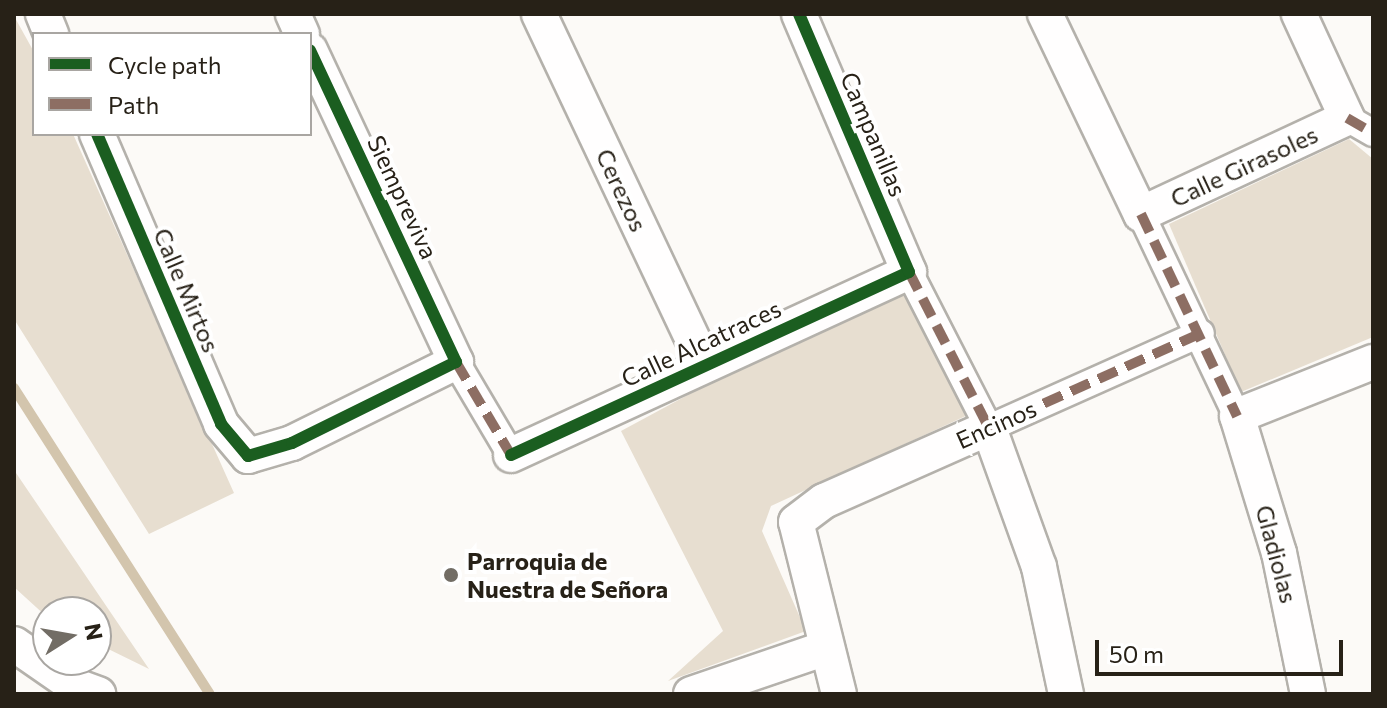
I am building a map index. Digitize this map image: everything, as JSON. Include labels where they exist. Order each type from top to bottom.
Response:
[{"type":"street","name":"Cerezos","points":[[539,14],[705,365]]},
{"type":"street","name":"Campanillas","points":[[799,14],[909,272],[989,428],[1039,567],[1066,694]]},
{"type":"street","points":[[1045,14],[1201,333],[1237,416],[1373,362]]},
{"type":"street","points":[[1299,14],[1360,125]]},
{"type":"street","name":"Siempreviva","points":[[312,55],[456,362]]},
{"type":"street","name":"Calle Girasoles","points":[[1141,214],[1360,125]]},
{"type":"street","name":"Calle Mirtos","points":[[98,136],[221,424],[248,456],[292,443],[456,362]]},
{"type":"street","name":"Calle Alcatraces","points":[[511,455],[909,272]]},
{"type":"street","name":"Encinos","points":[[826,648],[796,522],[824,501],[1201,333]]},
{"type":"street","points":[[456,362],[511,455]]},
{"type":"street","name":"Gladiolas","points":[[1237,416],[1282,565],[1308,694]]},
{"type":"street","points":[[14,644],[73,685],[98,694]]},
{"type":"street","points":[[691,694],[826,648],[839,694]]},
{"type":"shaded area","points":[[14,16],[32,48],[32,136],[74,136],[234,493],[149,534],[14,319]]},
{"type":"shaded area","points":[[1349,139],[1373,159],[1373,337],[1241,392],[1169,224]]},
{"type":"shaded area","points":[[912,290],[970,414],[771,506],[762,531],[806,631],[668,681],[723,631],[621,431],[723,376]]},
{"type":"shaded area","points":[[14,470],[99,596],[32,596],[32,603],[14,587]]},
{"type":"shaded area","points":[[112,614],[149,669],[112,651]]},
{"type":"waterway","points":[[14,388],[210,694]]},
{"type":"marked path","points":[[1347,118],[1373,133]]},
{"type":"marked path","points":[[1141,214],[1237,416]]},
{"type":"marked path","points":[[909,272],[989,428],[1201,333]]},
{"type":"marked path","points":[[456,362],[511,455]]},
{"type":"cycle path","points":[[511,455],[909,272],[799,14]]},
{"type":"cycle path","points":[[98,136],[221,424],[248,456],[292,443],[456,362],[312,55]]},
{"type":"place","name":"Parroquia de Nuestra de Señora","points":[[451,575]]}]
